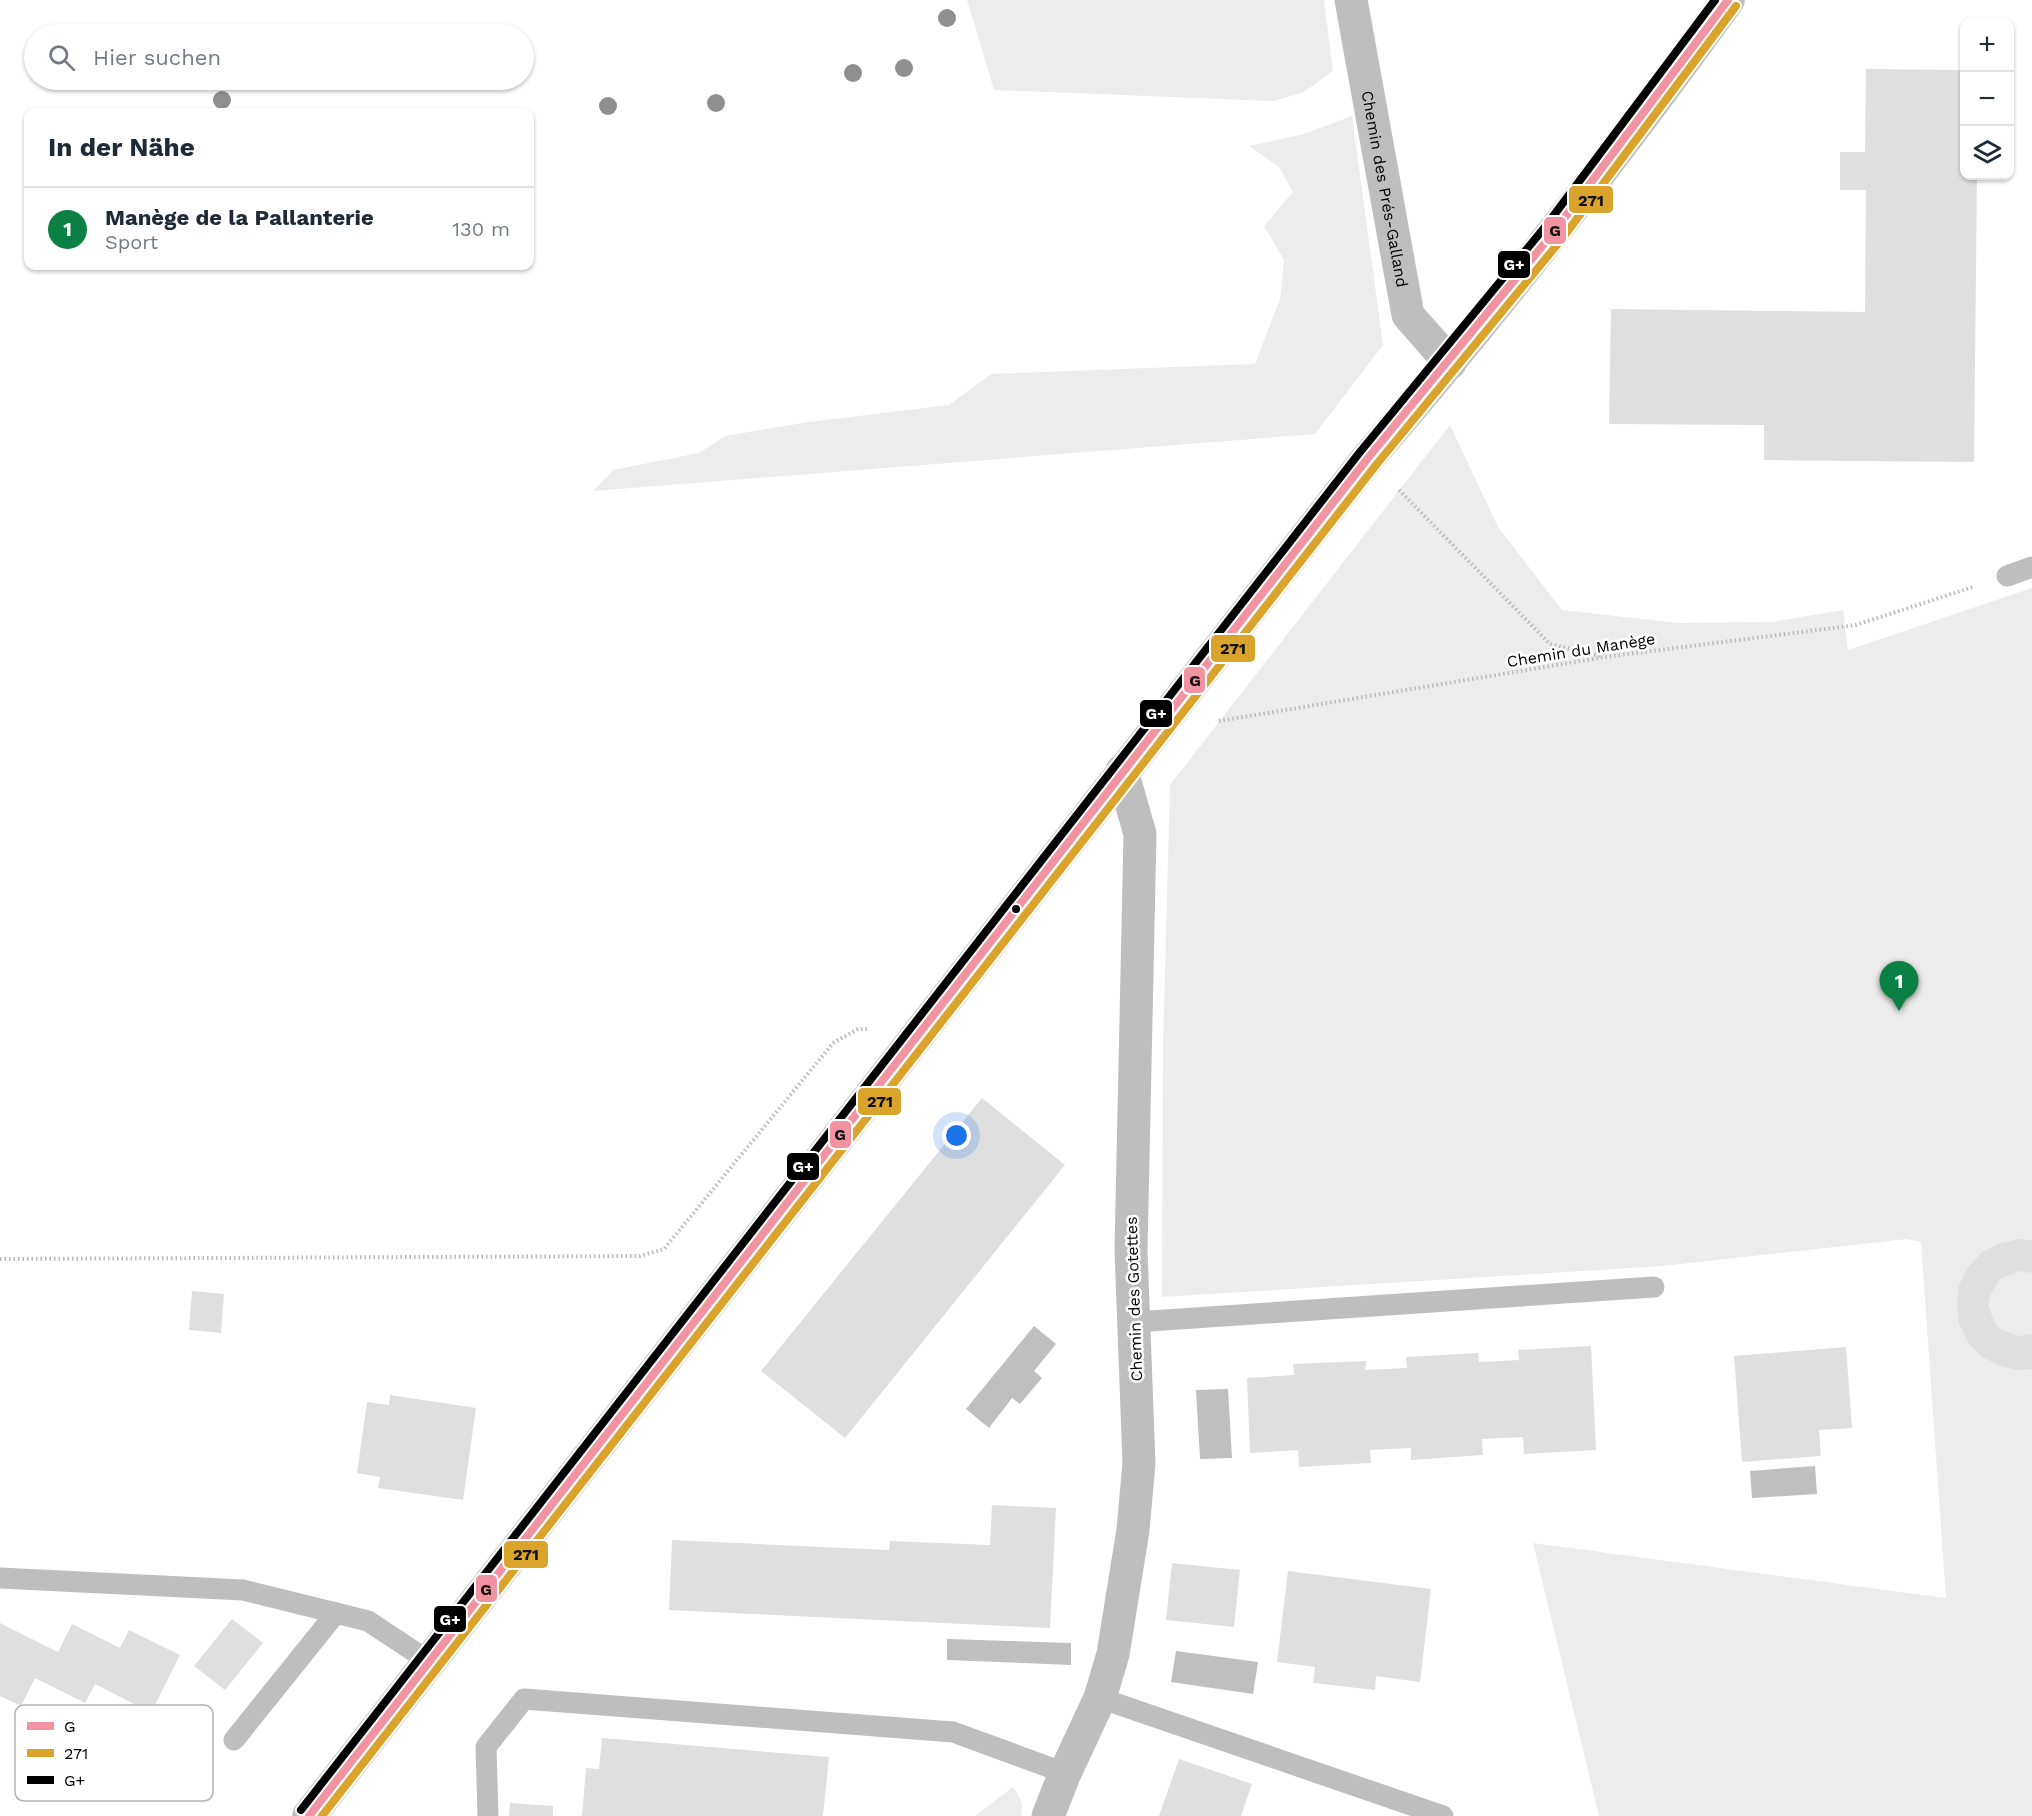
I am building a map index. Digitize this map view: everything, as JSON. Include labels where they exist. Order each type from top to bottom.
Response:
[{"type":"main road","name":"Chemin des Prés-Galland","points":[[1351,0],[1408,315],[1450,363]]},
{"type":"main road","points":[[309,1816],[1368,458],[1450,363],[1553,235],[1728,0]]},
{"type":"main road","name":"Chemin des Gotettes","points":[[1048,1816],[1100,1698],[1113,1654],[1139,1463],[1131,1250],[1140,834],[1122,771]]},
{"type":"lane","points":[[2007,576],[2032,567]]},
{"type":"lane","points":[[1135,1322],[1654,1287]]},
{"type":"lane","points":[[0,1578],[243,1590],[368,1621],[430,1662]]},
{"type":"lane","points":[[234,1740],[336,1613]]},
{"type":"lane","points":[[1100,1698],[1443,1816]]},
{"type":"lane","points":[[488,1816],[486,1747],[524,1699],[953,1732],[1065,1773]]},
{"type":"path","points":[[1368,458],[1550,644],[1605,657]]},
{"type":"path","name":"Chemin du Manège","points":[[1154,731],[1605,657],[1856,625],[2007,576]]},
{"type":"path","points":[[0,1259],[640,1256],[664,1249],[833,1043],[858,1029],[874,1029]]},
{"type":"shaded area","points":[[967,0],[1324,0],[1333,71],[1304,92],[1274,101],[994,90]]},
{"type":"shaded area","points":[[1352,116],[1383,345],[1315,434],[593,491],[613,470],[699,453],[725,436],[809,422],[949,405],[991,374],[1255,364],[1280,299],[1284,260],[1264,226],[1293,192],[1279,167],[1249,146],[1304,134]]},
{"type":"shaded area","points":[[1450,425],[1498,527],[1562,610],[1678,623],[1771,622],[1843,610],[1848,650],[2032,588],[2032,1816],[1599,1816],[1533,1543],[1946,1598],[1921,1242],[1907,1239],[1663,1266],[1162,1297],[1163,1048],[1170,785]]},
{"type":"shaded area","points":[[1034,1326],[1056,1344],[1034,1371],[1042,1378],[1020,1404],[1012,1398],[989,1428],[966,1409]]},
{"type":"shaded area","points":[[1228,1389],[1232,1458],[1200,1459],[1196,1390]]},
{"type":"shaded area","points":[[1815,1466],[1817,1494],[1752,1498],[1750,1471]]},
{"type":"shaded area","points":[[947,1639],[1071,1643],[1071,1665],[947,1660]]},
{"type":"shaded area","points":[[1176,1651],[1258,1662],[1253,1694],[1171,1682]]},
{"type":"shaded area","points":[[1013,1787],[1021,1801],[1021,1816],[975,1816]]},
{"type":"building","points":[[1866,69],[1960,70],[1960,180],[1977,180],[1974,462],[1764,460],[1764,425],[1609,424],[1611,309],[1865,312],[1866,190],[1840,190],[1840,152],[1865,152]]},
{"type":"building","points":[[982,1098],[1065,1165],[845,1438],[761,1371]]},
{"type":"building","points":[[2018,1239],[2032,1240],[2032,1273],[2018,1271],[2000,1279],[1990,1295],[1988,1305],[2000,1329],[2019,1336],[2032,1334],[2032,1369],[2018,1370],[2000,1366],[1982,1357],[1968,1342],[1959,1323],[1957,1306],[1959,1285],[1967,1269],[1981,1253],[1998,1244]]},
{"type":"building","points":[[192,1291],[224,1294],[221,1333],[189,1330]]},
{"type":"building","points":[[1591,1346],[1596,1450],[1524,1454],[1523,1437],[1482,1439],[1483,1455],[1411,1460],[1411,1448],[1370,1450],[1371,1463],[1299,1467],[1298,1450],[1250,1453],[1247,1378],[1294,1375],[1293,1364],[1366,1361],[1365,1370],[1407,1368],[1406,1357],[1478,1353],[1479,1362],[1519,1360],[1518,1350]]},
{"type":"building","points":[[1846,1347],[1852,1428],[1819,1430],[1821,1456],[1742,1462],[1734,1356]]},
{"type":"building","points":[[390,1395],[476,1408],[463,1500],[378,1488],[380,1477],[357,1473],[367,1402],[389,1405]]},
{"type":"building","points":[[992,1505],[1056,1508],[1050,1628],[669,1610],[672,1540],[889,1550],[890,1541],[990,1545]]},
{"type":"building","points":[[1172,1563],[1240,1570],[1234,1627],[1166,1620]]},
{"type":"building","points":[[1288,1571],[1431,1589],[1420,1682],[1376,1676],[1375,1690],[1313,1683],[1315,1667],[1277,1662]]},
{"type":"building","points":[[232,1619],[263,1643],[225,1690],[194,1666]]},
{"type":"building","points":[[0,1623],[58,1652],[72,1624],[120,1648],[129,1630],[180,1655],[155,1705],[136,1705],[95,1684],[85,1703],[35,1678],[22,1705],[0,1696]]},
{"type":"building","points":[[602,1738],[829,1757],[823,1816],[582,1816],[586,1768],[599,1769]]},
{"type":"building","points":[[1179,1759],[1252,1784],[1241,1816],[1159,1816]]},
{"type":"building","points":[[510,1803],[553,1806],[553,1816],[509,1816]]},
{"type":"transit line","name":"G+","points":[[301,1810],[1360,452],[1545,227],[1715,0]]},
{"type":"transit line","name":"G","points":[[309,1816],[1368,458],[1553,233],[1728,0]]},
{"type":"transit line","name":"271","points":[[322,1816],[1376,465],[1561,240],[1736,6]]},
{"type":"place","name":"Manège de la Pallanterie","points":[[1899,1011]]}]
